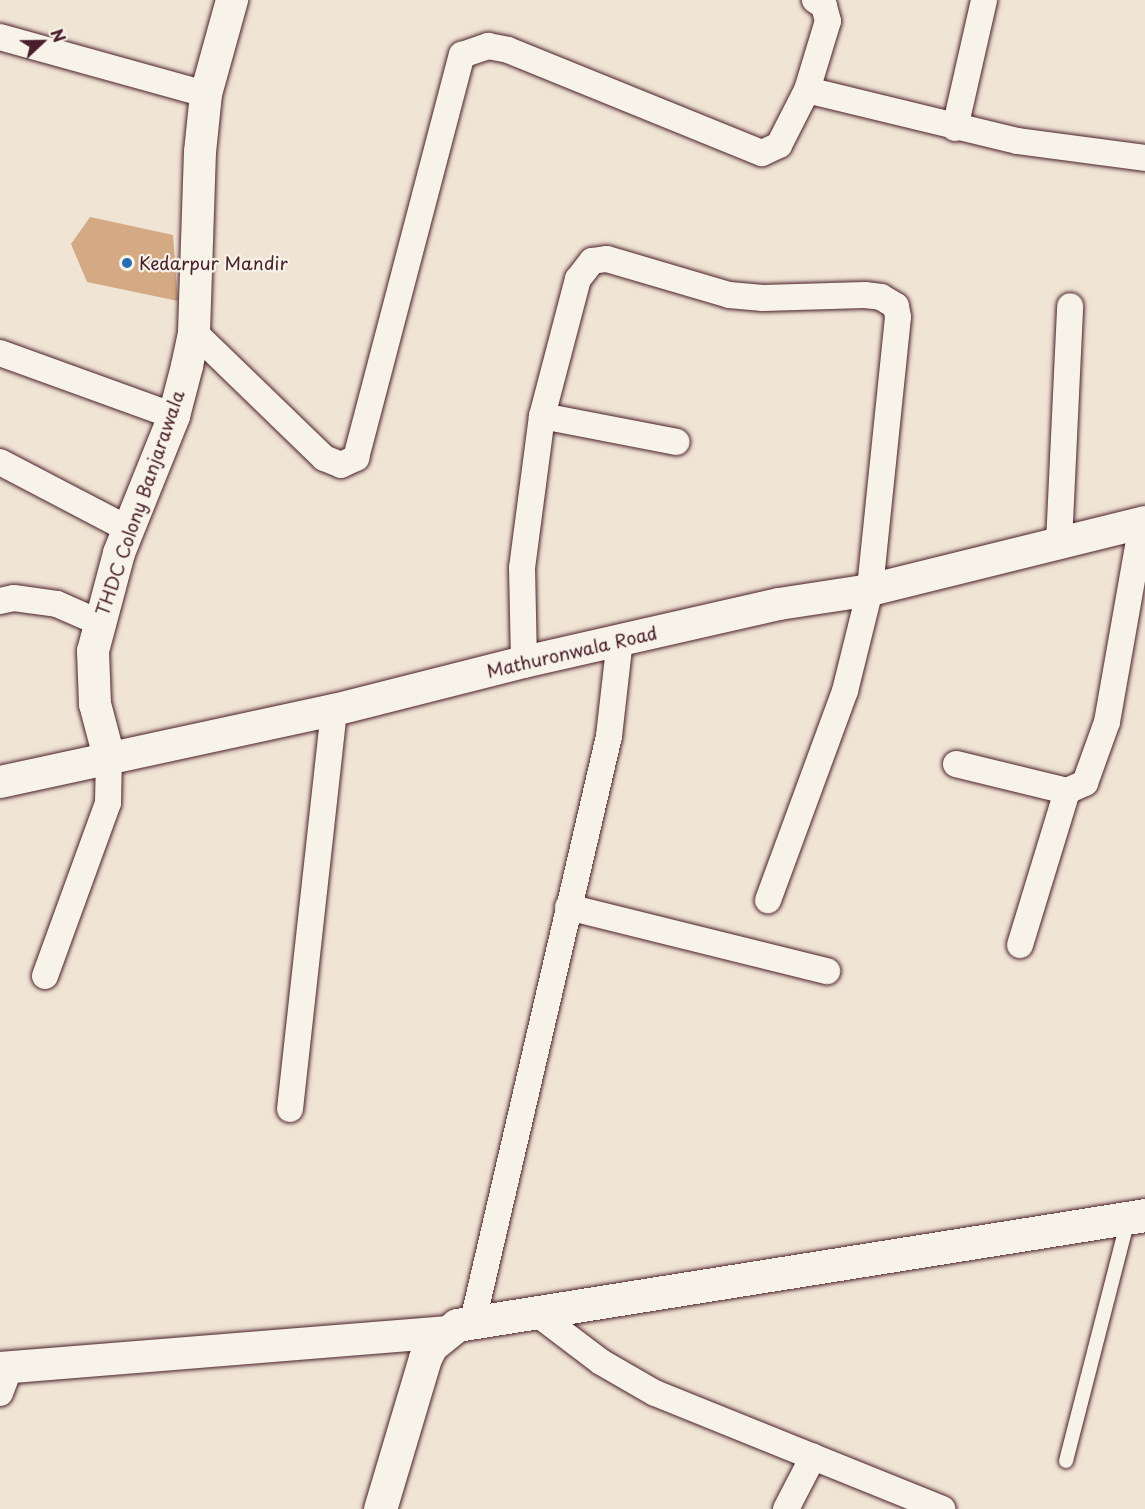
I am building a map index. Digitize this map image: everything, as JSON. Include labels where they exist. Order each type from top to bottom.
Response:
[{"type":"main road","points":[[380,1509],[425,1358],[459,1327],[535,1312],[1137,1217]]},
{"type":"street","name":"THDC Colony Banjarawala","points":[[110,757],[93,677],[98,622],[130,530],[174,416],[194,332],[200,152],[206,94],[232,0]]},
{"type":"street","points":[[194,332],[301,440],[324,458],[341,465],[349,463],[360,449],[462,55],[488,46],[508,50],[762,153],[779,146],[807,90],[828,21],[824,6],[815,0]]},
{"type":"street","points":[[955,128],[984,0]]},
{"type":"street","points":[[0,37],[206,94]]},
{"type":"street","points":[[807,90],[955,128],[1145,158]]},
{"type":"street","points":[[524,662],[522,568],[543,416],[578,279],[592,261],[607,259],[729,295],[763,298],[866,296],[891,302],[898,317],[870,590],[844,691],[768,900]]},
{"type":"street","points":[[1059,543],[1070,306]]},
{"type":"street","points":[[0,353],[174,416]]},
{"type":"street","points":[[543,416],[677,442]]},
{"type":"street","points":[[0,462],[130,530]]},
{"type":"street","points":[[956,764],[1067,791],[1085,783],[1091,774],[1107,722],[1143,523]]},
{"type":"street","name":"Mathuronwala Road","points":[[0,782],[334,710],[524,662],[779,604],[870,590],[1143,523]]},
{"type":"street","points":[[0,601],[14,598],[57,604],[98,622]]},
{"type":"street","points":[[3,1376],[459,1327],[568,908],[609,736],[620,640]]},
{"type":"street","points":[[290,1109],[334,710]]},
{"type":"street","points":[[45,976],[108,803],[110,757]]},
{"type":"street","points":[[1020,945],[1067,791]]},
{"type":"street","points":[[568,908],[827,971]]},
{"type":"street","points":[[535,1312],[601,1362],[655,1393],[942,1509]]},
{"type":"street","points":[[786,1509],[813,1457]]},
{"type":"lane","points":[[1066,1461],[1137,1217]]},
{"type":"building","name":"Kedarpur Mandir","points":[[90,217],[173,235],[178,301],[87,282],[71,244]]},
{"type":"place","name":"Kedarpur Mandir","points":[[127,263]]}]
